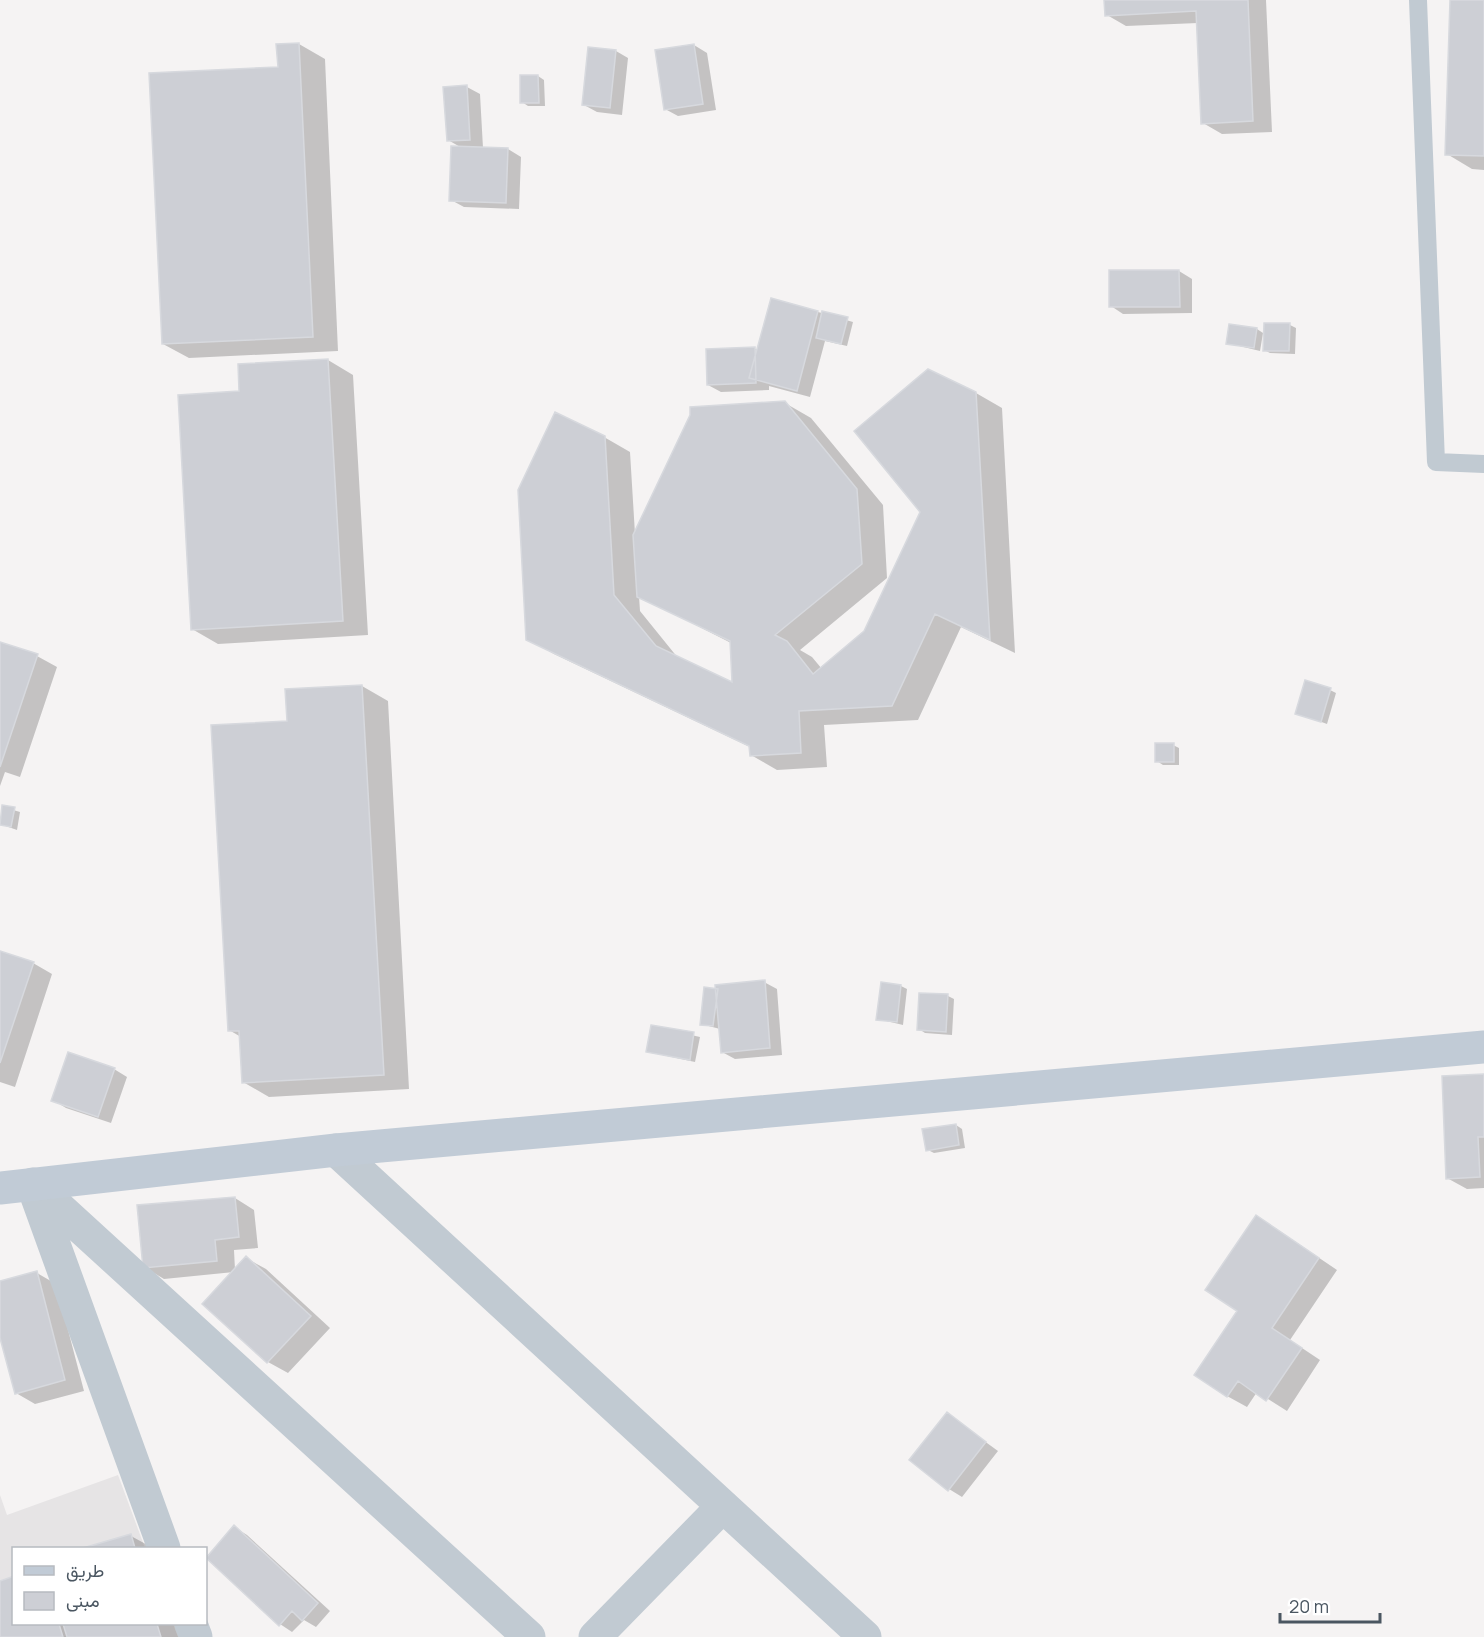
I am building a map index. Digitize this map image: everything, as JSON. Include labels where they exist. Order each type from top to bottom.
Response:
[{"type":"street","points":[[0,1188],[336,1149],[1484,1047]]},
{"type":"street","points":[[336,1149],[865,1637]]},
{"type":"street","points":[[33,1184],[164,1547]]},
{"type":"street","points":[[33,1184],[529,1637]]},
{"type":"street","points":[[595,1637],[723,1506]]},
{"type":"lane","points":[[1418,0],[1436,462],[1484,464]]},
{"type":"shaded area","points":[[118,1475],[145,1547],[12,1547],[12,1625],[173,1625],[178,1637],[0,1637],[0,1495],[7,1515]]},
{"type":"building","points":[[1104,0],[1248,0],[1253,121],[1201,124],[1196,11],[1105,16]]},
{"type":"building","points":[[1450,0],[1484,0],[1484,156],[1445,155]]},
{"type":"building","points":[[299,43],[313,337],[162,344],[149,73],[278,67],[276,44]]},
{"type":"building","points":[[694,44],[703,104],[664,110],[655,50]]},
{"type":"building","points":[[588,47],[616,50],[610,108],[582,105]]},
{"type":"building","points":[[520,75],[538,75],[539,103],[520,103]]},
{"type":"building","points":[[467,85],[470,140],[447,141],[443,87]]},
{"type":"building","points":[[451,146],[508,148],[506,203],[449,201]]},
{"type":"building","points":[[1109,270],[1179,270],[1180,307],[1109,307]]},
{"type":"building","points":[[771,298],[818,311],[797,391],[749,378]]},
{"type":"building","points":[[822,311],[848,317],[841,344],[816,338]]},
{"type":"building","points":[[1264,323],[1290,323],[1289,351],[1263,351]]},
{"type":"building","points":[[1229,324],[1257,328],[1254,348],[1226,344]]},
{"type":"building","points":[[755,347],[756,383],[707,385],[706,349]]},
{"type":"building","points":[[328,359],[343,621],[191,630],[178,395],[239,391],[238,364]]},
{"type":"building","points":[[928,369],[976,392],[990,640],[935,614],[892,706],[799,711],[801,753],[750,756],[749,746],[526,640],[518,490],[555,412],[605,436],[614,595],[656,646],[732,682],[730,641],[637,597],[633,535],[690,415],[690,407],[785,401],[857,489],[862,564],[775,635],[787,641],[813,674],[864,631],[920,512],[854,431]]},
{"type":"building","points":[[0,642],[38,654],[0,767]]},
{"type":"building","points":[[1305,680],[1331,688],[1321,722],[1295,714]]},
{"type":"building","points":[[362,685],[384,1075],[242,1083],[239,1031],[228,1031],[211,725],[287,721],[285,689]]},
{"type":"building","points":[[1155,743],[1174,743],[1174,762],[1155,762]]},
{"type":"building","points":[[2,805],[15,807],[11,827],[0,825]]},
{"type":"building","points":[[0,951],[34,962],[0,1063]]},
{"type":"building","points":[[765,980],[770,1048],[721,1053],[715,985]]},
{"type":"building","points":[[881,982],[901,985],[897,1022],[876,1020]]},
{"type":"building","points":[[704,987],[718,989],[713,1026],[700,1025]]},
{"type":"building","points":[[919,993],[948,994],[946,1032],[917,1030]]},
{"type":"building","points":[[651,1025],[694,1032],[690,1060],[646,1052]]},
{"type":"building","points":[[68,1052],[115,1068],[98,1117],[51,1101]]},
{"type":"building","points":[[1484,1074],[1484,1137],[1478,1137],[1480,1177],[1446,1179],[1442,1076]]},
{"type":"building","points":[[956,1124],[959,1145],[926,1151],[922,1129]]},
{"type":"building","points":[[235,1197],[239,1237],[215,1240],[217,1261],[143,1268],[137,1205]]},
{"type":"building","points":[[1256,1215],[1319,1258],[1272,1328],[1302,1348],[1266,1401],[1238,1381],[1227,1397],[1194,1375],[1237,1311],[1205,1290]]},
{"type":"building","points":[[246,1256],[311,1316],[267,1363],[202,1304]]},
{"type":"building","points":[[37,1271],[65,1380],[15,1394],[0,1338],[0,1281]]},
{"type":"building","points":[[947,1412],[986,1442],[948,1491],[909,1460]]},
{"type":"building","points":[[234,1525],[318,1603],[302,1621],[292,1611],[279,1626],[207,1557]]},
{"type":"building","points":[[131,1534],[135,1547],[86,1547]]},
{"type":"building","points":[[12,1577],[12,1625],[59,1625],[63,1637],[0,1637],[0,1581]]},
{"type":"building","points":[[63,1625],[157,1625],[161,1637],[67,1637]]}]
